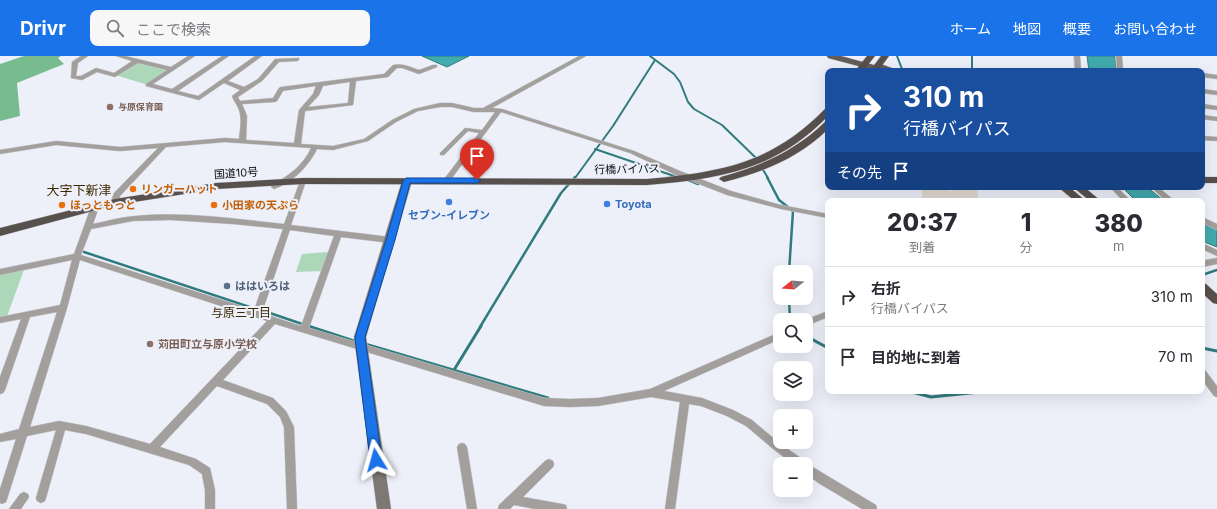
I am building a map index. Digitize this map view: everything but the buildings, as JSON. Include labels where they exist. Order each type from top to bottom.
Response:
[{"type":"highway","points":[[879,68],[885,56]]},
{"type":"highway","name":"行橋バイパス","points":[[406,184],[447,180],[647,182],[692,178],[725,172],[784,150],[809,132],[825,114]]},
{"type":"highway","name":"行橋バイパス","points":[[406,184],[647,188],[704,183],[738,176],[773,164],[804,145],[825,127]]},
{"type":"highway","points":[[1205,180],[1217,180]]},
{"type":"highway","name":"国道10号","points":[[0,237],[115,202],[216,186],[284,182],[302,184]]},
{"type":"highway","name":"国道10号","points":[[0,232],[94,209],[163,197],[231,189],[302,184],[406,184]]},
{"type":"highway","points":[[1067,190],[1077,198]]},
{"type":"highway","points":[[1082,190],[1092,198]]},
{"type":"highway","points":[[1205,290],[1217,300]]},
{"type":"highway","points":[[1205,299],[1217,308]]},
{"type":"main road","points":[[831,56],[868,60]]},
{"type":"main road","points":[[849,56],[868,60],[878,68]]},
{"type":"main road","points":[[384,509],[360,348],[360,337],[406,184]]},
{"type":"street","points":[[85,56],[75,62],[73,77],[82,78],[96,70],[115,75],[137,61]]},
{"type":"street","points":[[119,56],[172,69]]},
{"type":"street","points":[[192,56],[148,85],[199,98],[259,56]]},
{"type":"street","points":[[174,91],[226,56]]},
{"type":"street","points":[[484,110],[583,56]]},
{"type":"street","points":[[1077,56],[1078,68]]},
{"type":"street","points":[[1119,56],[1120,68]]},
{"type":"street","points":[[242,142],[244,116],[235,96],[260,80],[277,60],[297,59]]},
{"type":"street","points":[[237,103],[275,100],[281,89],[386,76],[393,67],[398,66],[403,66],[419,72],[435,66]]},
{"type":"street","points":[[1205,75],[1217,77]]},
{"type":"street","points":[[302,110],[351,104],[353,80]]},
{"type":"street","points":[[224,81],[245,90]]},
{"type":"street","points":[[297,146],[302,110],[316,95],[320,85]]},
{"type":"street","points":[[1205,91],[1217,93]]},
{"type":"street","points":[[0,152],[56,143],[120,149],[225,140],[297,146],[333,148],[344,147],[366,140],[394,121],[423,108],[452,105],[474,110],[500,110],[619,147],[729,193],[781,207],[825,215]]},
{"type":"street","points":[[1205,106],[1217,108]]},
{"type":"street","points":[[447,180],[500,110]]},
{"type":"street","points":[[1205,117],[1217,119]]},
{"type":"street","points":[[442,154],[467,129],[483,132]]},
{"type":"street","points":[[1205,138],[1217,139]]},
{"type":"street","points":[[115,202],[117,195],[164,145]]},
{"type":"street","points":[[274,187],[284,182],[309,159],[315,147]]},
{"type":"street","points":[[257,314],[302,184]]},
{"type":"street","points":[[1116,190],[1124,198]]},
{"type":"street","points":[[1158,190],[1167,198]]},
{"type":"street","points":[[2,498],[63,308],[77,256],[94,209]]},
{"type":"street","points":[[88,227],[137,218],[198,219],[287,227],[338,235],[390,240]]},
{"type":"street","points":[[1205,221],[1217,227]]},
{"type":"street","points":[[304,330],[338,235]]},
{"type":"street","points":[[1205,247],[1217,253]]},
{"type":"street","points":[[0,272],[77,256],[202,298],[257,314],[360,348],[544,402],[564,404],[632,397],[651,393],[773,338]]},
{"type":"street","points":[[1205,263],[1217,261]]},
{"type":"street","points":[[0,320],[63,308]]},
{"type":"street","points":[[813,320],[825,315]]},
{"type":"street","points":[[0,390],[2,379],[27,316]]},
{"type":"street","points":[[151,450],[272,320]]},
{"type":"street","points":[[1205,377],[1217,393]]},
{"type":"street","points":[[215,381],[270,401],[284,414],[289,427],[292,509]]},
{"type":"street","points":[[651,393],[702,402],[730,413],[749,423],[791,457]]},
{"type":"street","points":[[670,509],[685,398]]},
{"type":"street","points":[[42,498],[62,426]]},
{"type":"street","points":[[0,438],[62,426],[86,430],[192,462],[206,471],[210,490],[210,509]]},
{"type":"street","points":[[462,447],[472,509]]},
{"type":"street","points":[[503,509],[549,464]]},
{"type":"street","points":[[813,473],[872,509]]},
{"type":"street","points":[[14,509],[24,497]]},
{"type":"street","points":[[513,500],[562,509]]},
{"type":"green space","points":[[24,56],[61,56],[58,58],[64,64],[17,83],[20,116],[0,121],[0,64]]},
{"type":"green space","points":[[137,61],[172,69],[148,85],[115,75]]},
{"type":"green space","points":[[328,252],[323,271],[296,272],[302,254]]},
{"type":"green space","points":[[25,267],[6,319],[0,320],[0,272]]},
{"type":"water","points":[[422,56],[469,56],[447,67]]},
{"type":"water","points":[[1087,56],[1115,56],[1116,68],[1089,68]]},
{"type":"water","points":[[1125,190],[1151,190],[1160,198],[1133,198]]},
{"type":"water","points":[[1205,224],[1217,229],[1217,247],[1205,242]]},
{"type":"waterway","points":[[650,56],[674,74],[680,82],[688,102],[694,109],[722,125],[756,158]]},
{"type":"waterway","points":[[897,56],[902,68]]},
{"type":"waterway","points":[[972,56],[972,68]]},
{"type":"waterway","points":[[596,149],[613,126],[655,60]]},
{"type":"waterway","points":[[575,178],[596,149]]},
{"type":"waterway","points":[[596,149],[677,177]]},
{"type":"waterway","points":[[762,168],[768,178]]},
{"type":"waterway","points":[[767,177],[779,200],[793,211],[789,265]]},
{"type":"waterway","points":[[686,179],[698,184]]},
{"type":"waterway","points":[[480,327],[561,193],[569,184]]},
{"type":"waterway","points":[[84,252],[256,309]]},
{"type":"waterway","points":[[1205,274],[1217,270]]},
{"type":"waterway","points":[[789,305],[790,313]]},
{"type":"waterway","points":[[261,310],[309,326]]},
{"type":"waterway","points":[[309,326],[357,342]]},
{"type":"waterway","points":[[454,370],[481,326]]},
{"type":"waterway","points":[[813,340],[825,346]]},
{"type":"waterway","points":[[365,344],[548,398]]},
{"type":"waterway","points":[[1205,349],[1217,351]]},
{"type":"waterway","points":[[920,394],[931,397],[960,394]]},
{"type":"place","name":"与原保育園","points":[[110,107]]},
{"type":"place","name":"リンガーハット","points":[[133,189]]},
{"type":"place","name":"セブン-イレブン","points":[[449,202]]},
{"type":"place","name":"Toyota","points":[[607,204]]},
{"type":"place","name":"ほっともっと","points":[[62,205]]},
{"type":"place","name":"小田家の天ぷら","points":[[214,205]]},
{"type":"place","name":"ははいろは","points":[[227,286]]},
{"type":"place","name":"苅田町立与原小学校","points":[[150,344]]},
{"type":"district","name":"大字下新津","points":[[79,190]]},
{"type":"district","name":"与原三丁目","points":[[241,313]]},
{"type":"route","points":[[376,460],[360,348],[360,337],[390,240],[406,181],[477,180]]}]
